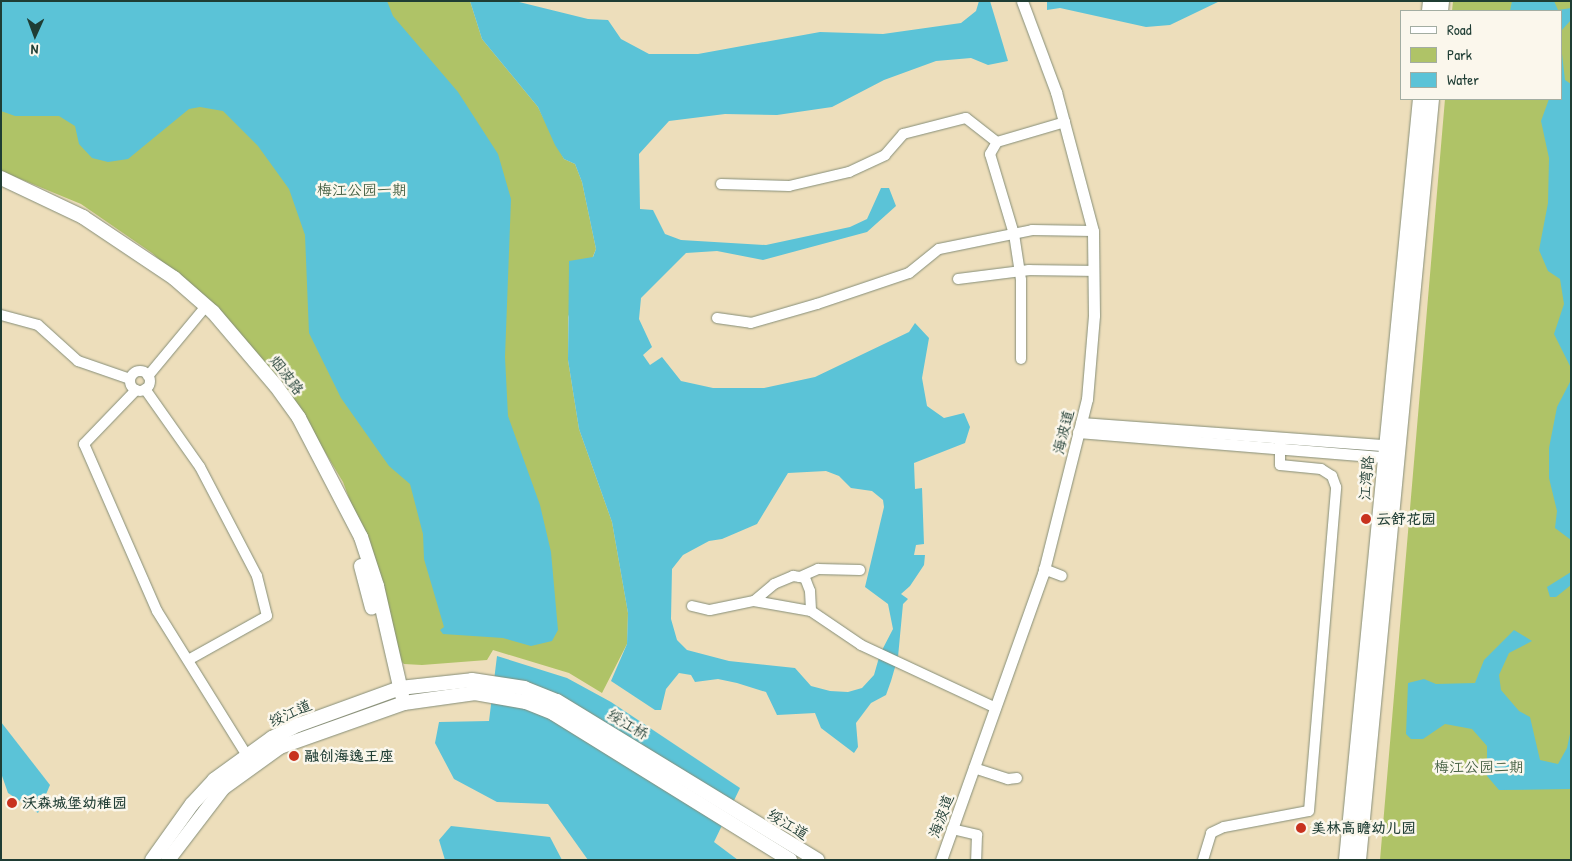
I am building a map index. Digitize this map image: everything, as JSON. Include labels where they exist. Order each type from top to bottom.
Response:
[{"type":"main road","name":"江湾路","points":[[1359,860],[1420,100]]},
{"type":"main road","name":"江湾路","points":[[1346,860],[1432,100]]},
{"type":"main road","name":"烟波路","points":[[1,178],[83,217],[174,278],[213,312],[276,386],[300,418],[361,537],[377,586],[395,690]]},
{"type":"main road","name":"烟波路","points":[[1,185],[71,215],[144,263],[202,311],[282,404],[316,458],[354,539],[399,705]]},
{"type":"main road","name":"绥江道","points":[[152,860],[192,804],[246,754],[298,725],[395,690],[455,680],[487,688]]},
{"type":"main road","name":"绥江道","points":[[168,860],[223,788],[264,757],[306,736],[399,705],[487,688]]},
{"type":"main road","name":"绥江桥","points":[[487,688],[553,713],[740,821]]},
{"type":"main road","name":"绥江道","points":[[740,821],[790,860]]},
{"type":"main road","name":"绥江道","points":[[740,821],[817,860]]},
{"type":"street","name":"海波道","points":[[941,860],[1044,569],[1087,399],[1094,314],[1093,231],[1065,122],[1022,1]]},
{"type":"street","points":[[721,184],[789,186],[849,172],[885,155],[903,134],[966,118],[997,142]]},
{"type":"street","points":[[1020,359],[1020,271],[1014,234],[990,154],[997,142],[1065,122]]},
{"type":"street","points":[[718,318],[751,323],[817,304],[909,274],[939,249],[1032,230],[1093,231]]},
{"type":"street","points":[[958,279],[1020,271],[1094,271]]},
{"type":"street","points":[[202,311],[148,376],[149,384],[140,389],[84,444],[157,611],[246,754]]},
{"type":"street","points":[[1,315],[38,325],[78,361],[130,379],[140,389],[200,467],[258,576],[267,616],[188,660]]},
{"type":"street","points":[[130,379],[137,372],[148,376]]},
{"type":"street","points":[[1080,428],[1391,451]]},
{"type":"street","points":[[1203,860],[1211,833],[1224,827],[1309,812],[1336,487],[1332,476],[1321,469],[1280,465],[1280,443]]},
{"type":"street","points":[[800,577],[818,569],[860,570]]},
{"type":"street","points":[[1044,569],[1062,576]]},
{"type":"street","points":[[754,601],[774,584],[793,576],[800,577],[805,578],[810,591],[811,611]]},
{"type":"street","points":[[692,606],[710,610],[754,601],[811,611],[871,650],[996,708]]},
{"type":"street","points":[[974,768],[1008,779],[1017,778]]},
{"type":"street","points":[[952,829],[977,835],[976,860]]},
{"type":"green space","name":"梅江公园一期","points":[[1,1],[470,1],[482,39],[538,107],[564,159],[575,164],[582,182],[596,249],[568,317],[568,360],[579,429],[612,522],[628,613],[627,644],[602,693],[569,673],[493,650],[487,660],[422,665],[404,664],[399,659],[379,578],[343,482],[284,384],[223,316],[152,253],[81,204],[1,171]]},
{"type":"green space","name":"梅江公园二期","points":[[1453,1],[1571,1],[1571,860],[1380,860],[1445,100],[1562,100],[1562,10],[1452,10]]},
{"type":"water","points":[[1,1],[387,1],[393,16],[458,92],[498,154],[511,199],[505,357],[508,416],[540,505],[551,552],[558,630],[552,641],[531,646],[503,638],[443,634],[440,630],[444,627],[424,559],[423,534],[410,484],[389,466],[341,398],[309,333],[305,235],[289,189],[258,146],[223,111],[200,107],[189,109],[128,159],[108,162],[92,158],[79,144],[75,126],[59,116],[15,116],[1,111]]},
{"type":"water","points":[[470,1],[515,1],[588,19],[608,20],[621,39],[649,54],[698,54],[820,32],[883,34],[961,23],[976,11],[979,1],[990,1],[1008,61],[988,65],[971,58],[936,61],[884,80],[832,107],[777,115],[725,114],[669,121],[639,154],[640,209],[653,210],[665,234],[681,240],[766,245],[850,227],[867,219],[881,188],[889,188],[896,206],[867,232],[763,260],[717,251],[686,253],[641,298],[639,319],[652,347],[643,355],[650,365],[662,357],[681,381],[713,388],[764,388],[815,377],[909,332],[915,323],[929,338],[922,378],[927,406],[944,418],[964,413],[970,427],[965,443],[914,463],[915,489],[922,488],[924,544],[916,545],[914,555],[925,555],[924,565],[910,586],[901,594],[908,599],[903,604],[898,657],[891,681],[886,695],[871,703],[856,723],[858,747],[854,753],[821,728],[815,713],[777,715],[766,692],[737,683],[718,679],[695,682],[691,675],[679,673],[666,689],[661,710],[655,710],[611,681],[627,644],[628,613],[612,522],[579,429],[568,360],[569,261],[593,257],[596,249],[582,182],[575,164],[564,159],[555,145],[538,107],[482,39]],"holes":[[[826,471],[839,476],[851,488],[872,491],[883,500],[884,507],[865,587],[888,604],[893,629],[880,654],[874,675],[862,688],[848,692],[830,691],[811,686],[795,668],[729,661],[687,650],[677,640],[671,619],[672,569],[683,555],[709,541],[722,539],[757,524],[788,473]]]},
{"type":"water","points":[[1047,1],[1220,1],[1170,25],[1146,27],[1060,8],[1047,10]]},
{"type":"water","points":[[1512,1],[1554,1],[1558,10],[1510,10]]},
{"type":"water","points":[[1571,8],[1571,20],[1562,30],[1562,10],[1558,10]]},
{"type":"water","points":[[1562,54],[1565,80],[1571,84],[1571,540],[1555,528],[1557,511],[1549,478],[1549,448],[1557,407],[1570,382],[1570,366],[1554,334],[1564,304],[1560,279],[1548,271],[1539,250],[1548,203],[1549,158],[1541,121],[1549,100],[1562,100]]},
{"type":"water","points":[[1571,572],[1571,585],[1556,597],[1550,597],[1547,587]]},
{"type":"water","points":[[1514,630],[1532,641],[1509,653],[1499,675],[1501,690],[1519,711],[1530,717],[1540,760],[1558,764],[1567,748],[1571,729],[1571,789],[1499,790],[1487,776],[1487,746],[1472,729],[1445,724],[1423,739],[1411,739],[1406,734],[1408,683],[1424,679],[1436,684],[1475,683],[1484,660]]},
{"type":"water","points":[[497,656],[567,678],[611,702],[740,788],[714,842],[738,860],[588,860],[548,804],[497,802],[454,779],[435,743],[439,722],[489,721]]},
{"type":"water","points":[[1,722],[50,785],[38,813],[8,793],[1,773]]},
{"type":"water","points":[[451,826],[550,837],[562,860],[445,860],[439,840]]},
{"type":"place","name":"云舒花园","points":[[1366,519]]},
{"type":"place","name":"融创海逸王座","points":[[294,756]]},
{"type":"place","name":"沃森城堡幼稚园","points":[[12,803]]},
{"type":"place","name":"美林高瞻幼儿园","points":[[1301,828]]}]
